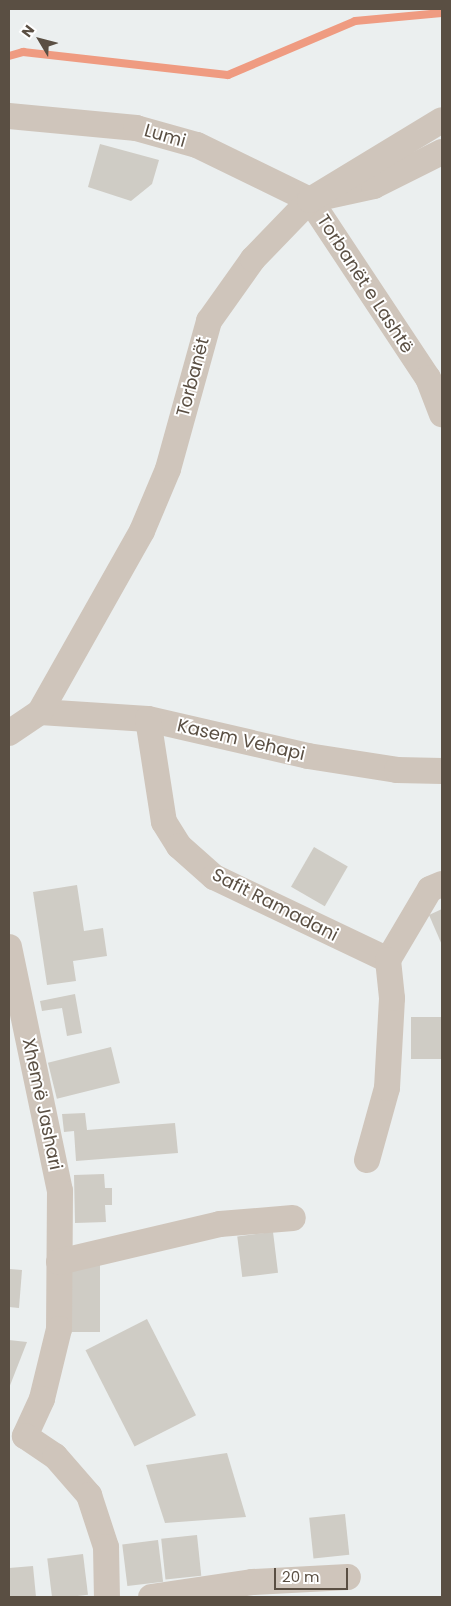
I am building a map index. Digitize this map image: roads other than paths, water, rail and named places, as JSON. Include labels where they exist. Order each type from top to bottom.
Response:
[{"type":"street","name":"Lumi","points":[[9,116],[136,128],[197,145],[310,200]]},
{"type":"street","name":"Torbanët","points":[[40,712],[142,531],[168,469],[209,321],[253,259],[310,200],[442,120]]},
{"type":"street","name":"Torbanët e Lashtë","points":[[439,405],[370,286],[310,200],[374,186],[442,152]]},
{"type":"street","name":"Kasem Vehapi","points":[[40,712],[148,719],[308,756],[397,770],[442,771]]},
{"type":"street","points":[[9,732],[40,712]]},
{"type":"street","name":"Safit Ramadani","points":[[148,719],[164,822],[179,846],[214,877],[388,960]]},
{"type":"street","points":[[367,1160],[387,1088],[392,998],[388,960],[430,889],[442,884]]},
{"type":"street","name":"Xhemë Jashari","points":[[9,947],[60,1191],[59,1329],[42,1399],[17,1441]]},
{"type":"street","points":[[60,1262],[220,1224],[293,1218]]},
{"type":"street","points":[[17,1441],[54,1456],[88,1495],[106,1547],[108,1597]]},
{"type":"street","points":[[151,1597],[252,1582],[348,1577]]},
{"type":"waterway","points":[[9,56],[23,52],[228,75],[355,21],[442,13]]}]
